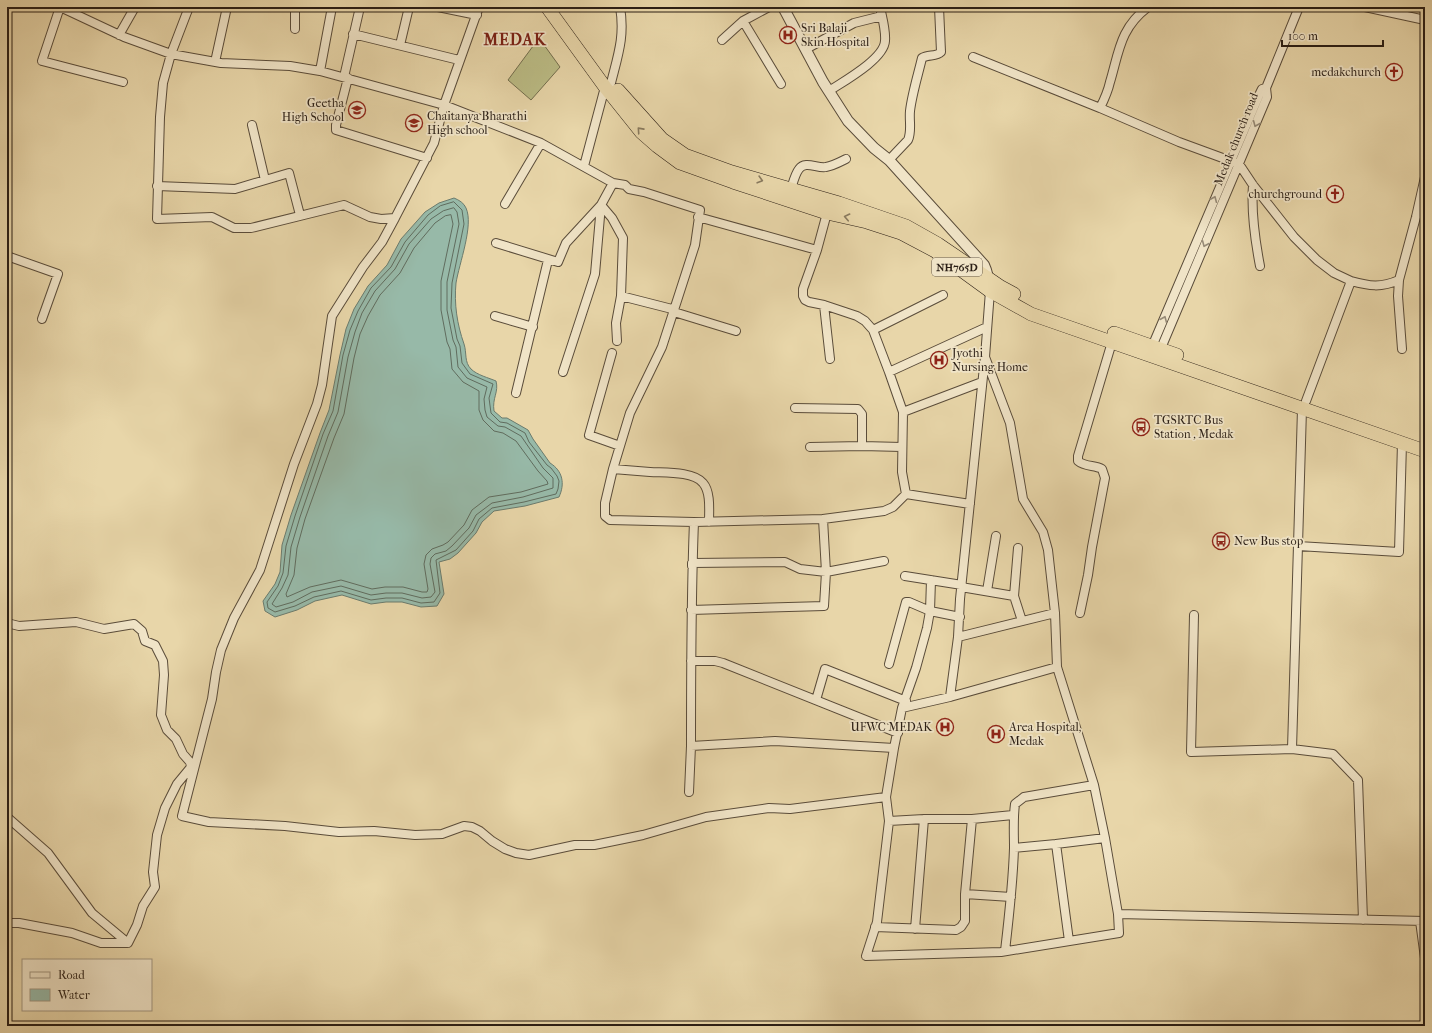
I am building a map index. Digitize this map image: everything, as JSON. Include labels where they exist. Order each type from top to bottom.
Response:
[{"type":"highway","name":"NH765D","points":[[547,7],[608,85],[662,139],[685,155],[732,172],[845,205],[906,226],[922,233],[938,244],[989,284],[1031,314],[1112,342],[1155,352]]},
{"type":"highway","name":"NH765D","points":[[556,7],[641,132],[680,163],[827,213],[867,222],[901,234],[935,251],[989,284],[1001,287],[1035,306],[1155,352],[1304,405],[1402,443],[1425,450]]},
{"type":"highway","name":"NH765D","points":[[1304,405],[1425,441]]},
{"type":"street","points":[[123,82],[42,61],[60,7],[119,35],[171,54],[228,64],[290,66],[320,71],[444,105],[542,143],[614,183],[700,210],[696,245],[661,351],[630,413],[613,469],[605,502],[606,516],[610,520],[709,522],[823,519],[884,511],[893,507],[906,494]]},
{"type":"street","points":[[119,35],[134,7]]},
{"type":"street","points":[[189,7],[171,54],[163,83],[157,186],[157,219],[212,217],[234,228],[252,228],[344,205],[370,217],[381,219],[395,218]]},
{"type":"street","points":[[216,62],[227,7]]},
{"type":"street","points":[[295,7],[295,29]]},
{"type":"street","points":[[320,71],[332,7]]},
{"type":"street","points":[[360,7],[336,130],[427,158]]},
{"type":"street","points":[[400,45],[409,7]]},
{"type":"street","points":[[438,7],[478,11],[459,60],[444,105],[434,143],[427,158],[382,242],[363,267],[332,316],[322,385],[317,404],[294,464],[260,570],[234,618],[221,650],[212,699],[182,816],[209,822],[285,826],[340,832],[374,831],[415,835],[442,834],[464,826],[480,831],[505,849],[516,853],[530,855],[575,845],[594,845],[609,842],[650,833],[706,817],[769,808],[790,809],[886,797]]},
{"type":"street","points":[[584,166],[622,33],[620,7]]},
{"type":"street","points":[[722,40],[743,20],[769,7]]},
{"type":"street","points":[[783,7],[829,91],[848,120],[874,148],[888,160],[984,265],[989,284],[985,357],[961,586],[958,637],[950,697]]},
{"type":"street","points":[[829,91],[871,62],[881,53],[885,41],[880,7]]},
{"type":"street","points":[[888,160],[908,140],[910,130],[910,112],[922,58],[924,56],[939,54],[941,52],[938,7]]},
{"type":"street","points":[[1100,108],[1110,84],[1123,37],[1138,14],[1148,7]]},
{"type":"street","points":[[1266,88],[1299,7]]},
{"type":"street","points":[[1365,7],[1425,20]]},
{"type":"street","points":[[806,49],[854,23],[882,16]]},
{"type":"street","points":[[743,20],[781,84]]},
{"type":"street","points":[[354,34],[459,60]]},
{"type":"street","points":[[973,57],[1100,108],[1179,142],[1239,164],[1253,185],[1294,237],[1317,260],[1334,273],[1351,281],[1366,285],[1381,286],[1399,280]]},
{"type":"street","name":"Medak church road","points":[[1266,88],[1268,98],[1155,352],[1231,160],[1260,93],[1262,89],[1266,88]]},
{"type":"street","points":[[252,124],[265,180]]},
{"type":"street","points":[[505,204],[542,143]]},
{"type":"street","points":[[791,189],[799,168],[803,165],[824,168],[846,159]]},
{"type":"street","points":[[157,186],[235,189],[289,174],[300,215]]},
{"type":"street","points":[[1402,349],[1398,296],[1399,280],[1425,177]]},
{"type":"street","points":[[496,243],[558,262],[566,243],[602,205],[614,183]]},
{"type":"street","points":[[1253,185],[1252,203],[1256,247],[1260,266]]},
{"type":"street","points":[[602,205],[612,218],[623,238],[621,296],[616,323],[617,341]]},
{"type":"street","points":[[563,372],[595,274],[602,205]]},
{"type":"street","points":[[827,213],[817,250],[803,289],[803,296],[805,300],[809,302],[824,305],[856,316],[865,321],[873,330],[903,412],[902,472],[906,494]]},
{"type":"street","points":[[698,217],[817,250]]},
{"type":"street","points":[[7,256],[58,274],[42,319]]},
{"type":"street","points":[[516,394],[548,260]]},
{"type":"street","points":[[1292,749],[1304,405],[1351,281]]},
{"type":"street","points":[[873,330],[943,295]]},
{"type":"street","points":[[621,296],[672,309],[674,312],[736,331]]},
{"type":"street","points":[[824,305],[830,359]]},
{"type":"street","points":[[495,316],[532,327]]},
{"type":"street","points":[[889,372],[987,327]]},
{"type":"street","points":[[1080,613],[1105,478],[1102,469],[1082,464],[1078,461],[1078,456],[1112,342]]},
{"type":"street","points":[[612,353],[589,435],[620,446]]},
{"type":"street","points":[[931,580],[930,611],[918,661],[904,705],[894,748],[886,797],[889,821],[875,927],[866,956],[1005,951],[1119,933],[1118,914],[1106,838],[1094,785],[1057,667],[1055,613],[1046,540],[1043,532],[1023,499],[1010,423],[985,357]]},
{"type":"street","points":[[903,412],[982,382]]},
{"type":"street","points":[[795,408],[858,409],[862,414],[862,446]]},
{"type":"street","points":[[1298,546],[1399,552],[1402,443]]},
{"type":"street","points":[[810,447],[902,447]]},
{"type":"street","points":[[613,469],[679,473],[698,479],[704,484],[707,493],[709,503],[709,522]]},
{"type":"street","points":[[906,494],[970,504]]},
{"type":"street","points":[[691,610],[824,606],[826,572],[823,519]]},
{"type":"street","points":[[689,792],[692,655],[691,610],[694,522]]},
{"type":"street","points":[[987,591],[996,536]]},
{"type":"street","points":[[1018,548],[1014,596],[1022,621]]},
{"type":"street","points":[[692,566],[692,563],[785,562],[800,569],[826,572],[884,561]]},
{"type":"street","points":[[905,576],[1014,596]]},
{"type":"street","points":[[889,664],[906,602],[930,611],[960,617]]},
{"type":"street","points":[[958,637],[1055,613]]},
{"type":"street","points":[[1194,615],[1191,752],[1292,749],[1333,754],[1358,780],[1363,920]]},
{"type":"street","points":[[7,623],[19,626],[76,622],[104,629],[134,624],[142,631],[146,641],[155,645],[163,661],[164,675],[161,715],[167,730],[176,738],[183,754],[190,762],[191,767],[177,784],[165,808],[157,835],[153,872],[155,887],[143,906],[137,924],[128,943]]},
{"type":"street","points":[[691,661],[715,661],[723,663],[898,733]]},
{"type":"street","points":[[816,700],[825,668],[904,705],[950,697],[1057,667]]},
{"type":"street","points":[[691,746],[775,741],[894,748]]},
{"type":"street","points":[[1005,951],[1011,897],[1014,848],[1013,815],[1015,804],[1024,797],[1094,785]]},
{"type":"street","points":[[889,821],[972,819],[1013,815]]},
{"type":"street","points":[[7,817],[48,853],[92,913],[128,943]]},
{"type":"street","points":[[915,929],[924,819]]},
{"type":"street","points":[[875,927],[956,930],[961,927],[965,921],[965,894],[972,819]]},
{"type":"street","points":[[1014,848],[1106,838]]},
{"type":"street","points":[[1056,844],[1069,941]]},
{"type":"street","points":[[965,894],[1011,897]]},
{"type":"street","points":[[1118,914],[1422,921],[1425,958]]},
{"type":"street","points":[[7,923],[18,922],[72,933],[101,942],[128,943]]},
{"type":"green space","points":[[539,38],[560,67],[531,100],[508,80]]},
{"type":"water","points":[[454,198],[464,205],[468,215],[467,234],[456,283],[455,299],[467,363],[476,373],[496,381],[497,388],[494,411],[502,418],[507,418],[528,430],[550,463],[558,470],[562,478],[562,487],[559,497],[525,506],[494,511],[482,522],[476,533],[458,553],[450,559],[439,562],[444,594],[437,606],[421,607],[402,602],[371,604],[342,595],[315,601],[297,610],[275,617],[265,611],[263,601],[275,584],[280,572],[282,545],[291,515],[329,410],[346,329],[354,309],[368,286],[387,265],[401,239],[425,212],[439,203]]},
{"type":"place","name":"Sri Balaji Skin Hospital","points":[[788,35]]},
{"type":"place","name":"medakchurch","points":[[1394,72]]},
{"type":"place","name":"Geetha High School","points":[[357,110]]},
{"type":"place","name":"Chaitanya Bharathi High school","points":[[414,123]]},
{"type":"place","name":"churchground","points":[[1335,194]]},
{"type":"place","name":"Jyothi Nursing Home","points":[[939,360]]},
{"type":"place","name":"TGSRTC Bus Station , Medak","points":[[1141,427]]},
{"type":"place","name":"New Bus stop","points":[[1221,541]]},
{"type":"place","name":"UFWC MEDAK","points":[[945,727]]},
{"type":"place","name":"Area Hospital, Medak","points":[[996,734]]},
{"type":"district","name":"MEDAK","points":[[515,39]]}]
